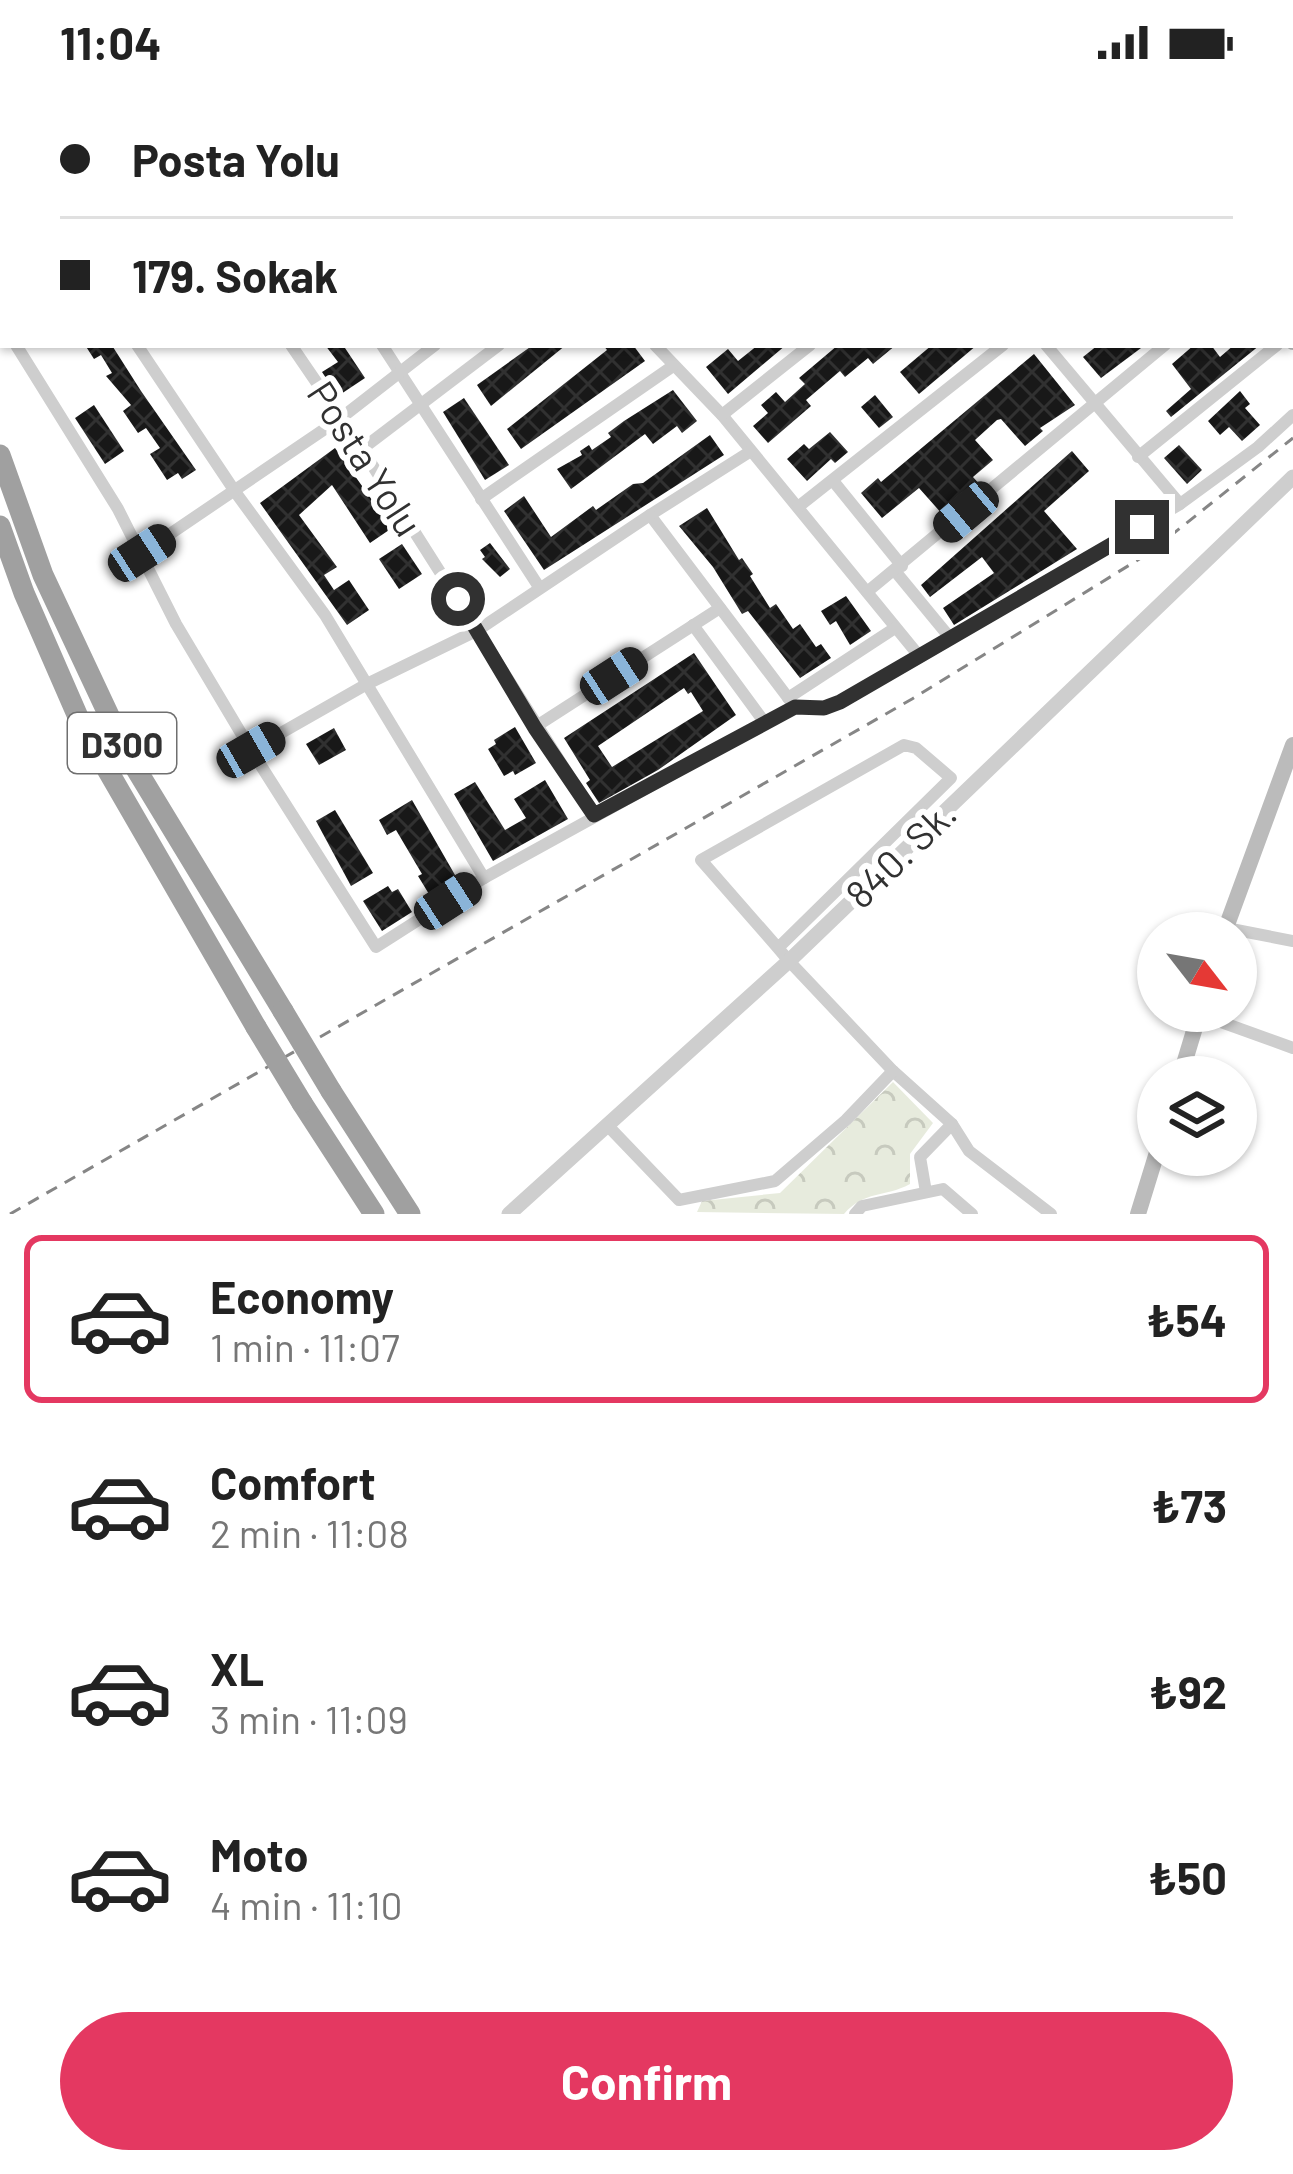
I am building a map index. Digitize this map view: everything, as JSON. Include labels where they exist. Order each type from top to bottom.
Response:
[{"type":"highway","name":"D300","points":[[0,455],[43,575],[127,754],[410,1214]]},
{"type":"highway","name":"D300","points":[[0,526],[82,726],[256,1027],[374,1214]]},
{"type":"main road","points":[[1232,912],[1293,745]]},
{"type":"main road","points":[[1138,1214],[1150,1176]]},
{"type":"street","points":[[18,348],[142,553],[176,624],[251,750],[376,947],[484,878],[764,724],[895,628]]},
{"type":"street","points":[[139,348],[325,615],[484,878]]},
{"type":"street","name":"Posta Yolu","points":[[293,348],[594,815]]},
{"type":"street","points":[[384,348],[539,587]]},
{"type":"street","points":[[142,553],[236,493],[431,348]]},
{"type":"street","points":[[362,449],[495,348]]},
{"type":"street","points":[[659,348],[722,415],[920,657]]},
{"type":"street","points":[[722,415],[806,348]]},
{"type":"street","points":[[798,507],[999,348]]},
{"type":"street","points":[[1048,348],[1180,504]]},
{"type":"street","points":[[867,592],[1162,348]]},
{"type":"street","points":[[1138,457],[1273,348]]},
{"type":"street","points":[[481,500],[674,366]]},
{"type":"street","points":[[650,514],[791,703],[824,708],[1180,504],[1293,415]]},
{"type":"street","points":[[251,750],[368,684],[478,630],[751,451]]},
{"type":"street","name":"840. Sk.","points":[[508,1214],[609,1126],[783,954],[1288,480]]},
{"type":"street","points":[[834,482],[951,639]]},
{"type":"street","points":[[535,728],[720,608]]},
{"type":"street","points":[[693,626],[764,724]]},
{"type":"street","points":[[783,954],[952,778],[916,748],[904,745],[701,860],[783,954],[893,1071],[952,1124],[969,1150],[1031,1208],[1051,1214]]},
{"type":"street","points":[[1257,935],[1293,941]]},
{"type":"street","points":[[1252,1032],[1293,1048]]},
{"type":"street","points":[[679,1200],[776,1181],[893,1071]]},
{"type":"street","points":[[926,1192],[920,1157],[952,1124]]},
{"type":"street","points":[[609,1126],[690,1214]]},
{"type":"street","points":[[855,1214],[862,1206],[943,1189],[972,1214]]},
{"type":"green space","points":[[893,1082],[933,1123],[910,1154],[910,1184],[860,1201],[844,1214],[697,1212],[702,1201],[780,1193]]},
{"type":"building","points":[[87,348],[114,348],[196,470],[182,479],[178,473],[167,480],[150,454],[160,448],[146,428],[138,433],[123,411],[131,405],[106,376],[112,373],[101,355],[94,359]]},
{"type":"building","points":[[327,348],[345,348],[365,378],[338,396],[322,372],[338,362]]},
{"type":"building","points":[[529,348],[562,348],[491,406],[477,385]]},
{"type":"building","points":[[635,348],[645,361],[521,449],[507,429],[607,350]]},
{"type":"building","points":[[754,348],[782,348],[728,394],[706,367],[728,349],[738,361]]},
{"type":"building","points":[[834,348],[892,348],[873,364],[868,358],[845,377],[840,371],[806,400],[811,406],[768,443],[753,426],[768,413],[761,405],[776,392],[785,402],[805,384],[799,378]]},
{"type":"building","points":[[928,348],[973,348],[919,394],[900,372]]},
{"type":"building","points":[[1094,348],[1141,348],[1101,378],[1083,357]]},
{"type":"building","points":[[1191,348],[1213,348],[1220,357],[1230,348],[1256,348],[1171,417],[1166,411],[1191,389],[1172,364]]},
{"type":"building","points":[[1034,354],[1075,405],[1040,428],[1043,431],[1025,446],[997,420],[975,440],[993,460],[973,477],[980,485],[943,515],[919,488],[882,518],[861,493],[878,478],[881,482]]},
{"type":"building","points":[[673,390],[697,421],[682,433],[677,426],[653,444],[645,434],[571,489],[557,469],[582,455],[580,451],[589,445],[592,450],[624,421]]},
{"type":"building","points":[[1240,391],[1250,404],[1245,408],[1260,425],[1242,441],[1229,427],[1220,435],[1208,421]]},
{"type":"building","points":[[875,395],[893,417],[879,428],[861,407]]},
{"type":"building","points":[[464,398],[509,465],[485,480],[443,412]]},
{"type":"building","points":[[94,405],[124,451],[105,464],[75,418]]},
{"type":"building","points":[[830,432],[848,452],[835,463],[831,459],[807,481],[787,459],[804,444],[809,449]]},
{"type":"building","points":[[710,435],[724,455],[544,570],[504,511],[524,496],[551,537],[593,506],[596,510],[633,484],[643,483]]},
{"type":"building","points":[[1179,445],[1202,470],[1187,484],[1164,458]]},
{"type":"building","points":[[335,448],[392,528],[370,543],[332,485],[299,515],[337,567],[324,575],[334,590],[349,580],[369,610],[347,625],[260,503]]},
{"type":"building","points":[[1072,451],[1089,471],[1044,511],[1077,549],[954,625],[943,608],[994,573],[982,557],[930,597],[921,585]]},
{"type":"building","points":[[707,508],[753,574],[770,608],[776,604],[793,629],[800,624],[816,647],[821,644],[831,658],[800,678],[748,611],[742,614],[713,567],[679,526]]},
{"type":"building","points":[[490,543],[510,569],[500,577],[482,559],[480,550]]},
{"type":"building","points":[[402,544],[422,574],[399,589],[379,559]]},
{"type":"building","points":[[846,596],[871,631],[850,645],[836,621],[830,625],[821,611]]},
{"type":"building","points":[[694,653],[736,715],[658,770],[599,803],[564,738]],"holes":[[[684,688],[703,711],[612,767],[598,746]]]},
{"type":"building","points":[[515,727],[536,763],[504,776],[488,749]]},
{"type":"building","points":[[334,728],[346,750],[319,765],[306,744]]},
{"type":"building","points":[[545,780],[568,819],[493,861],[454,794],[475,782],[505,830],[526,818],[514,799]]},
{"type":"building","points":[[412,800],[459,882],[432,899],[396,830],[387,835],[379,820]]},
{"type":"building","points":[[335,810],[373,873],[351,886],[316,821]]},
{"type":"building","points":[[388,886],[392,892],[398,889],[412,912],[382,931],[363,901]]},
{"type":"railway","points":[[10,1214],[912,699],[1149,553],[1293,438]]},
{"type":"route","points":[[458,599],[594,815],[795,707],[824,708],[840,702],[1142,527]]}]
